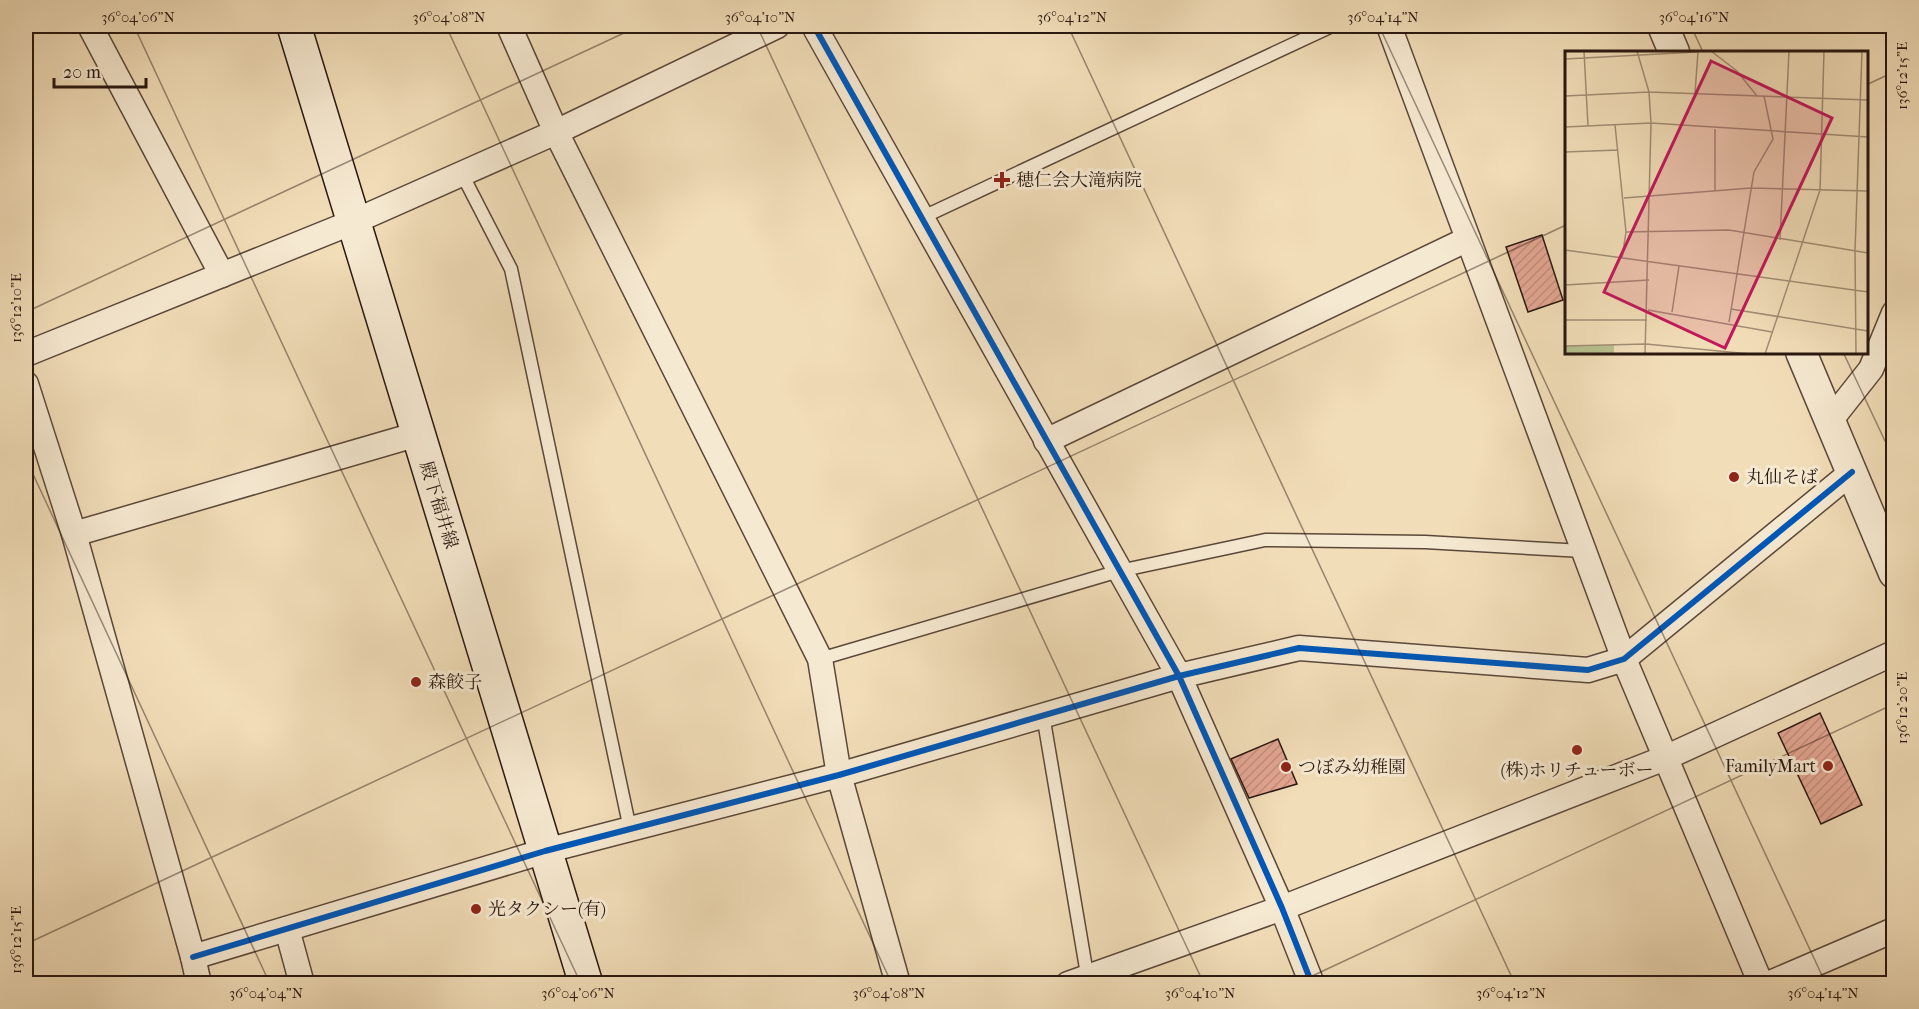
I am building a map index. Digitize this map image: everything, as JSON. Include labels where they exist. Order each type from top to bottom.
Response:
[{"type":"main road","name":"殿下福井線","points":[[294,26],[586,984]]},
{"type":"street","points":[[90,26],[222,275]]},
{"type":"street","points":[[509,26],[556,132],[820,659],[838,775],[898,984]]},
{"type":"street","points":[[26,354],[353,222],[556,132],[777,26]]},
{"type":"street","points":[[814,26],[1179,676],[1282,908],[1312,984]]},
{"type":"street","points":[[1389,26],[1624,659],[1761,984]]},
{"type":"street","points":[[1663,26],[1674,51]]},
{"type":"street","points":[[1046,441],[1468,239]]},
{"type":"street","points":[[1830,421],[1871,369],[1893,313]]},
{"type":"street","points":[[1802,354],[1893,573]]},
{"type":"street","points":[[26,384],[74,534],[199,984]]},
{"type":"street","points":[[74,534],[418,434]]},
{"type":"street","points":[[193,957],[545,851],[838,775],[1179,676],[1299,648],[1588,670],[1624,659],[1852,471]]},
{"type":"street","points":[[1081,981],[1282,908],[1665,758],[1893,653]]},
{"type":"street","points":[[287,929],[302,984]]},
{"type":"street","points":[[1768,984],[1893,930]]},
{"type":"lane","points":[[921,218],[1332,26]]},
{"type":"lane","points":[[462,174],[511,269],[630,829]]},
{"type":"lane","points":[[820,659],[1119,571],[1264,540],[1425,542],[1583,551]]},
{"type":"lane","points":[[1043,716],[1081,981]]},
{"type":"building","points":[[1542,235],[1563,300],[1528,312],[1506,247]]},
{"type":"building","points":[[1820,713],[1862,805],[1821,824],[1778,733]]},
{"type":"building","points":[[1278,739],[1297,784],[1249,798],[1231,759]]},
{"type":"cycle path","points":[[814,26],[1179,676],[1282,908],[1312,984]]},
{"type":"cycle path","points":[[193,957],[545,851],[839,775],[1179,676],[1299,648],[1588,670],[1624,659],[1852,472]]},
{"type":"place","name":"穂仁会大滝病院","points":[[1002,180]]},
{"type":"place","name":"丸仙そば","points":[[1734,477]]},
{"type":"place","name":"森餃子","points":[[416,682]]},
{"type":"place","name":"(株)ホリチューボー","points":[[1577,750]]},
{"type":"place","name":"FamilyMart","points":[[1828,766]]},
{"type":"place","name":"つぼみ幼稚園","points":[[1286,767]]},
{"type":"place","name":"光タクシー(有)","points":[[476,909]]}]
